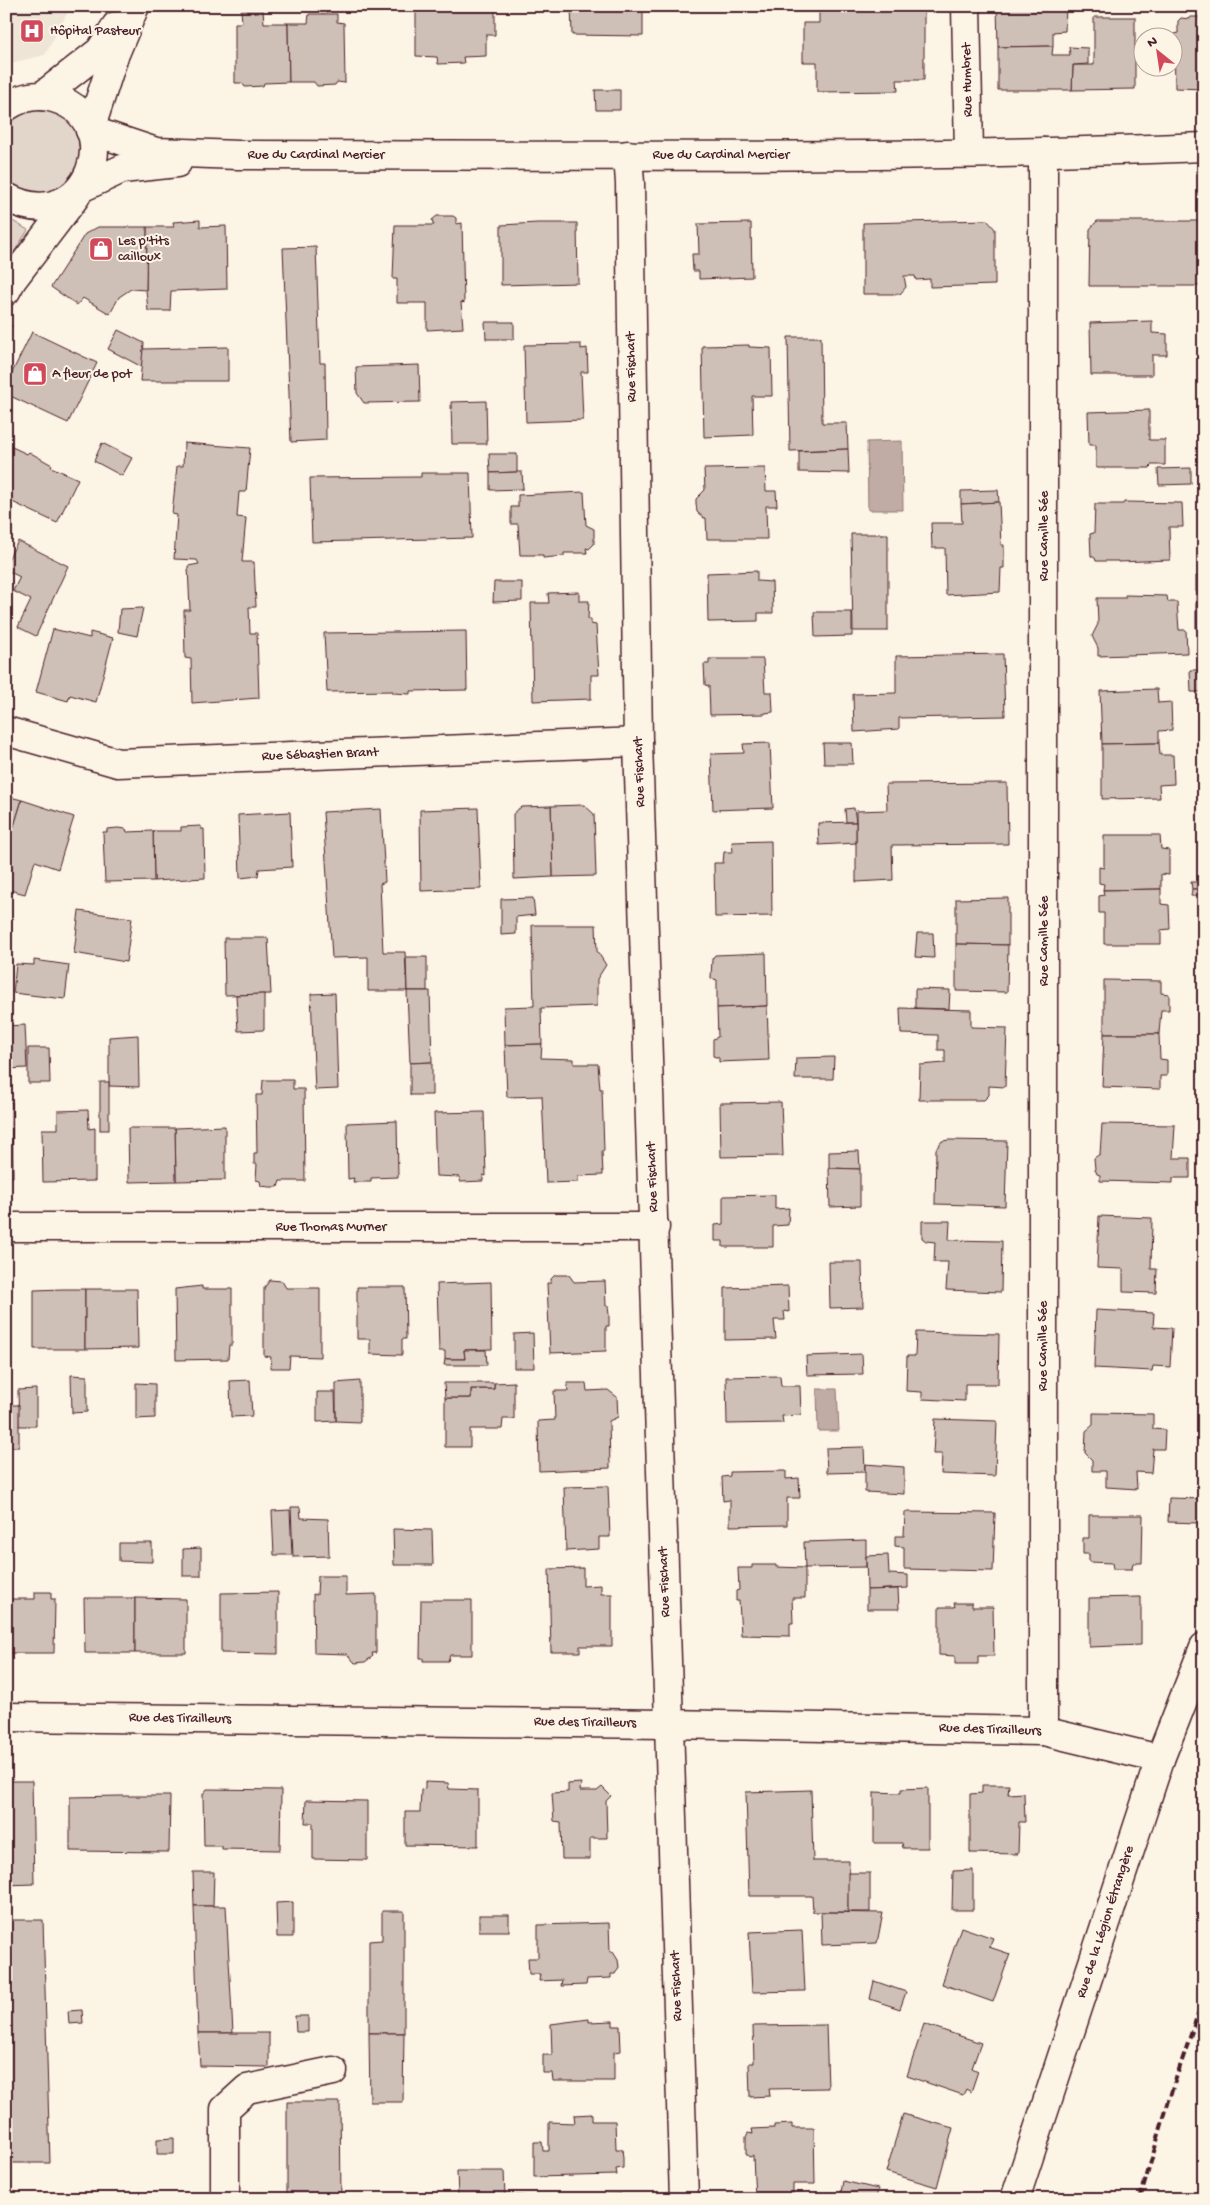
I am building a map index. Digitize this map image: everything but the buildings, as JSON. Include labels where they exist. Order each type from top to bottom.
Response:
[{"type":"street","points":[[42,96],[100,51],[129,6]]},
{"type":"street","points":[[90,130],[114,56],[135,6]]},
{"type":"street","name":"Rue Humbret","points":[[966,6],[969,153]]},
{"type":"street","points":[[6,291],[12,280],[81,188],[89,175],[94,160],[94,145],[90,130],[82,116],[71,106],[57,99],[42,96],[24,98],[7,106]]},
{"type":"street","name":"Rue du Cardinal Mercier","points":[[90,130],[156,152],[238,155],[969,153],[1204,146]]},
{"type":"street","name":"Rue Camille Sée","points":[[1042,1731],[1043,152]]},
{"type":"street","name":"Rue du Cardinal Mercier","points":[[81,188],[122,169],[238,155]]},
{"type":"street","name":"Rue Fischart","points":[[628,155],[630,183],[638,742],[655,1227],[668,1724],[684,2199]]},
{"type":"street","points":[[6,197],[20,205],[38,208],[55,206],[69,199],[81,188]]},
{"type":"street","name":"Rue Sébastien Brant","points":[[6,731],[118,763],[638,742]]},
{"type":"street","name":"Rue Thomas Murner","points":[[6,1227],[655,1227]]},
{"type":"street","name":"Rue de la Légion Étrangère","points":[[1016,2199],[1160,1759],[1204,1647]]},
{"type":"street","name":"Rue des Tirailleurs","points":[[6,1717],[668,1724],[1042,1731],[1160,1759]]},
{"type":"street","points":[[225,2199],[225,2109],[247,2089],[333,2071]]},
{"type":"shaded area","name":"Hôpital Pasteur","points":[[6,6],[71,6],[45,55],[6,64]]},
{"type":"shaded area","points":[[42,108],[67,119],[76,129],[80,144],[78,166],[69,181],[61,188],[43,193],[23,190],[6,179],[6,123],[23,112]]},
{"type":"shaded area","points":[[6,217],[28,230],[6,265]]},
{"type":"shaded area","points":[[902,441],[903,510],[868,510],[867,442]]},
{"type":"shaded area","points":[[817,1389],[837,1389],[839,1431],[818,1431]]},
{"type":"railway","points":[[1140,2199],[1172,2090],[1204,1996]]},
{"type":"place","name":"Hôpital Pasteur","points":[[32,31]]},
{"type":"place","name":"Les p'tits cailloux","points":[[101,249]]},
{"type":"place","name":"A fleur de pot","points":[[35,374]]}]
